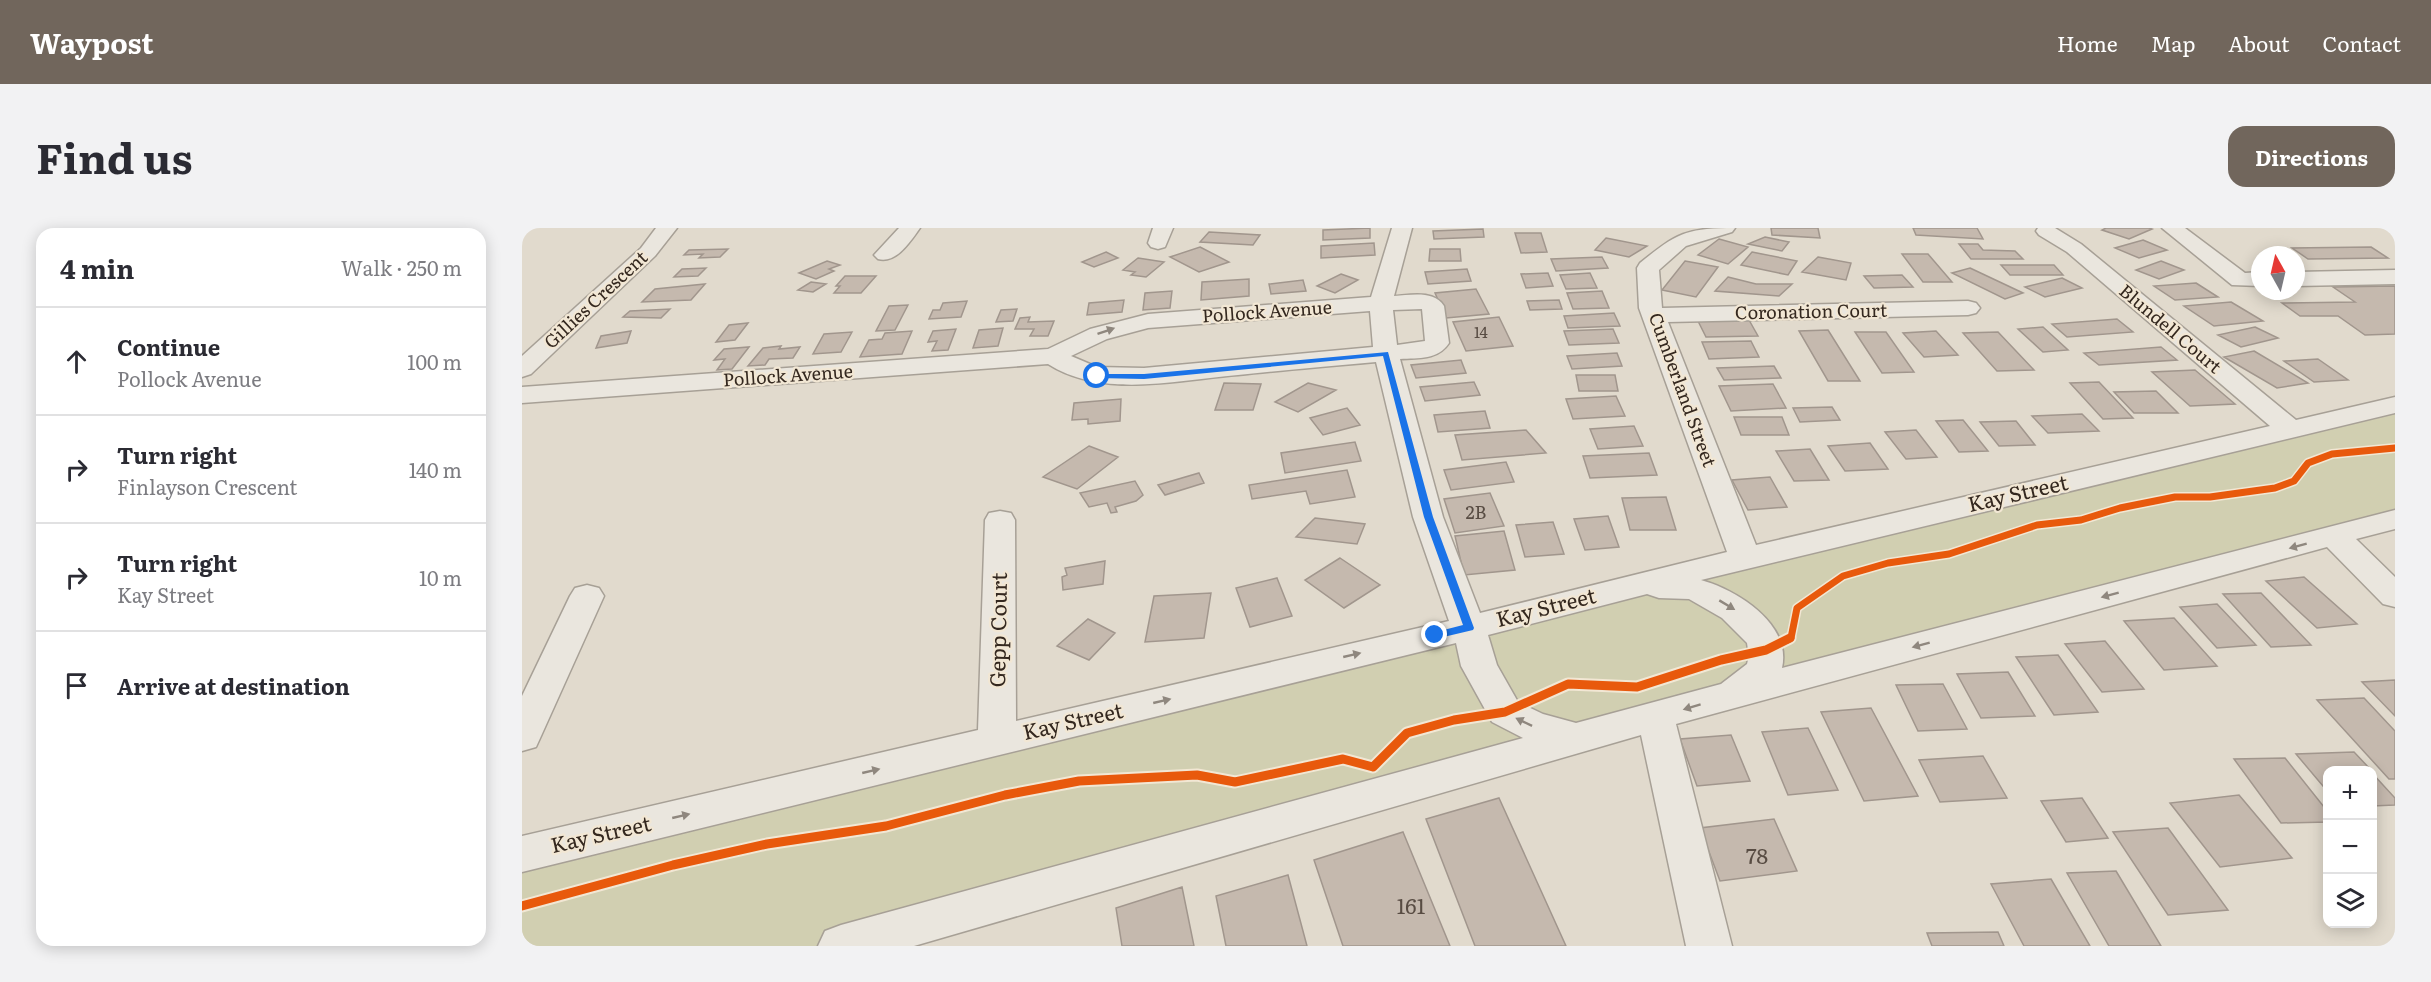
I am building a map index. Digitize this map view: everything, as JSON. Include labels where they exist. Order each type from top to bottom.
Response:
[{"type":"street","name":"Gillies Crescent","points":[[522,369],[648,252],[667,228]]},
{"type":"street","points":[[885,255],[910,228]]},
{"type":"street","points":[[1402,228],[1381,303],[1386,354],[1428,517],[1469,628],[1479,666],[1505,712],[1532,726],[1579,739]]},
{"type":"street","name":"Cumberland Street","points":[[1725,228],[1679,242],[1648,268],[1651,308],[1745,558]]},
{"type":"street","points":[[2172,228],[2240,280],[2251,279]]},
{"type":"street","name":"Blundell Court","points":[[2046,231],[2074,248],[2291,430]]},
{"type":"street","points":[[2305,279],[2395,277]]},
{"type":"street","name":"Pollock Avenue","points":[[522,396],[1053,356],[1082,340],[1111,328],[1148,321],[1381,303],[1426,302],[1433,306],[1437,343],[1431,349],[1386,354]]},
{"type":"street","name":"Coronation Court","points":[[1654,315],[1968,308]]},
{"type":"street","points":[[1053,356],[1071,369],[1097,376],[1144,376],[1386,354]]},
{"type":"street","name":"Kay Street","points":[[522,854],[1469,628],[1745,558],[2395,405]]},
{"type":"street","points":[[841,946],[1656,718],[1726,696],[2395,519]]},
{"type":"street","name":"Gepp Court","points":[[997,740],[1000,520]]},
{"type":"street","points":[[2334,536],[2395,596]]},
{"type":"street","points":[[1630,587],[1669,586],[1696,590],[1731,606],[1756,629],[1766,650],[1765,667],[1755,678],[1726,696]]},
{"type":"street","points":[[522,736],[587,596]]},
{"type":"street","points":[[1656,718],[1709,946]]},
{"type":"shaded area","points":[[2395,404],[2395,519],[841,946],[522,946],[522,854]]},
{"type":"building","points":[[1370,228],[1370,238],[1323,240],[1323,230]]},
{"type":"building","points":[[1771,228],[1818,228],[1820,238],[1772,235]]},
{"type":"building","points":[[1913,228],[1977,228],[1983,239],[1916,235]]},
{"type":"building","points":[[2106,228],[2152,229],[2129,239],[2102,230]]},
{"type":"building","points":[[1483,229],[1484,237],[1434,239],[1433,231]]},
{"type":"building","points":[[1209,232],[1260,235],[1253,245],[1200,242]]},
{"type":"building","points":[[1515,233],[1541,233],[1547,252],[1521,253]]},
{"type":"building","points":[[1765,237],[1789,242],[1782,251],[1748,244]]},
{"type":"building","points":[[1606,238],[1647,246],[1629,257],[1595,250]]},
{"type":"building","points":[[1719,239],[1748,247],[1728,264],[1698,255]]},
{"type":"building","points":[[2143,240],[2167,250],[2139,258],[2115,248]]},
{"type":"building","points":[[1374,243],[1375,255],[1321,258],[1321,246]]},
{"type":"building","points":[[1959,244],[1978,244],[1983,250],[2015,251],[2023,259],[1971,259]]},
{"type":"building","points":[[1200,247],[1229,262],[1199,272],[1170,257]]},
{"type":"building","points":[[2371,247],[2388,258],[2308,259],[2305,257],[2305,248]]},
{"type":"building","points":[[728,249],[720,257],[699,258],[703,254],[684,255],[689,250]]},
{"type":"building","points":[[1430,249],[1460,249],[1461,261],[1429,261]]},
{"type":"building","points":[[1106,252],[1118,258],[1094,267],[1082,262]]},
{"type":"building","points":[[1752,252],[1797,261],[1788,275],[1741,265]]},
{"type":"building","points":[[1902,254],[1928,254],[1952,282],[1923,282]]},
{"type":"building","points":[[1602,257],[1608,268],[1556,271],[1551,259]]},
{"type":"building","points":[[1818,257],[1851,263],[1846,280],[1802,272]]},
{"type":"building","points":[[1138,258],[1164,262],[1146,277],[1131,275],[1135,272],[1123,270]]},
{"type":"building","points":[[827,261],[840,265],[829,269],[834,271],[816,279],[799,273]]},
{"type":"building","points":[[1685,261],[1718,267],[1696,297],[1662,290]]},
{"type":"building","points":[[2161,261],[2184,270],[2159,279],[2136,270]]},
{"type":"building","points":[[2001,265],[2054,265],[2063,275],[2010,275]]},
{"type":"building","points":[[706,268],[698,276],[674,277],[682,269]]},
{"type":"building","points":[[1970,268],[2023,293],[2005,299],[1952,273]]},
{"type":"building","points":[[1467,269],[1471,281],[1428,284],[1425,272]]},
{"type":"building","points":[[1548,273],[1553,286],[1526,288],[1521,274]]},
{"type":"building","points":[[1590,273],[1597,288],[1566,289],[1560,275]]},
{"type":"building","points":[[1341,274],[1358,280],[1335,293],[1317,286]]},
{"type":"building","points":[[1902,275],[1913,287],[1874,288],[1864,276]]},
{"type":"building","points":[[845,276],[876,276],[861,293],[834,293],[840,286],[836,286]]},
{"type":"building","points":[[1728,277],[1756,284],[1792,284],[1779,296],[1715,291]]},
{"type":"building","points":[[2062,278],[2082,288],[2045,297],[2025,287]]},
{"type":"building","points":[[1249,279],[1249,296],[1201,300],[1202,282]]},
{"type":"building","points":[[1303,280],[1306,291],[1271,294],[1269,284]]},
{"type":"building","points":[[811,282],[826,284],[813,292],[798,290]]},
{"type":"building","points":[[2196,283],[2218,297],[2175,300],[2154,286]]},
{"type":"building","points":[[705,284],[691,300],[642,302],[655,289]]},
{"type":"building","points":[[2395,286],[2395,334],[2365,335],[2338,316],[2300,316],[2282,303],[2355,302],[2333,287]]},
{"type":"building","points":[[1476,289],[1489,314],[1446,318],[1435,293]]},
{"type":"building","points":[[1172,291],[1170,308],[1143,310],[1145,293]]},
{"type":"building","points":[[1602,291],[1609,308],[1573,309],[1567,293]]},
{"type":"building","points":[[1124,300],[1122,312],[1087,315],[1089,303]]},
{"type":"building","points":[[1559,300],[1562,309],[1530,310],[1527,301]]},
{"type":"building","points":[[967,301],[961,317],[929,319],[933,310],[940,310],[943,303]]},
{"type":"building","points":[[2231,302],[2263,321],[2214,326],[2184,306]]},
{"type":"building","points":[[908,305],[895,330],[876,331],[889,306]]},
{"type":"building","points":[[670,309],[661,318],[623,317],[630,311]]},
{"type":"building","points":[[1017,309],[1013,321],[996,322],[1001,310]]},
{"type":"building","points":[[1614,313],[1620,326],[1568,328],[1564,316]]},
{"type":"building","points":[[1030,317],[1028,322],[1054,321],[1048,336],[1030,336],[1034,329],[1015,329],[1020,318]]},
{"type":"building","points":[[1499,317],[1513,346],[1466,351],[1453,322]]},
{"type":"building","points":[[2117,319],[2133,332],[2067,337],[2052,324]]},
{"type":"building","points":[[1749,320],[1758,336],[1706,337],[1698,321]]},
{"type":"building","points":[[748,323],[735,340],[716,342],[729,325]]},
{"type":"building","points":[[2043,327],[2068,350],[2043,352],[2018,329]]},
{"type":"building","points":[[2255,327],[2278,338],[2241,347],[2218,335]]},
{"type":"building","points":[[1003,328],[998,346],[973,348],[979,330]]},
{"type":"building","points":[[956,329],[948,350],[932,351],[937,341],[928,342],[933,331]]},
{"type":"building","points":[[1613,329],[1619,343],[1569,345],[1564,331]]},
{"type":"building","points":[[1828,330],[1860,381],[1828,381],[1799,331]]},
{"type":"building","points":[[631,331],[627,343],[596,348],[601,336]]},
{"type":"building","points":[[912,331],[902,354],[860,357],[869,340],[882,339],[885,333]]},
{"type":"building","points":[[1936,331],[1958,355],[1924,357],[1903,333]]},
{"type":"building","points":[[852,332],[841,352],[813,354],[824,334]]},
{"type":"building","points":[[1855,332],[1886,332],[1914,372],[1882,373]]},
{"type":"building","points":[[1998,332],[2034,370],[1997,371],[1963,333]]},
{"type":"building","points":[[1751,341],[1759,357],[1709,359],[1702,342]]},
{"type":"building","points":[[781,346],[779,349],[800,347],[793,358],[769,359],[765,365],[748,366],[763,348]]},
{"type":"building","points":[[749,347],[732,369],[717,370],[725,359],[714,360],[724,349]]},
{"type":"building","points":[[2161,347],[2177,360],[2099,365],[2084,353]]},
{"type":"building","points":[[2254,351],[2308,383],[2277,388],[2224,357]]},
{"type":"building","points":[[1617,353],[1622,366],[1572,369],[1567,356]]},
{"type":"building","points":[[2318,359],[2348,380],[2314,382],[2284,361]]},
{"type":"building","points":[[1461,360],[1466,373],[1416,378],[1411,365]]},
{"type":"building","points":[[1774,366],[1781,378],[1724,380],[1717,368]]},
{"type":"building","points":[[2195,370],[2235,404],[2190,406],[2152,372]]},
{"type":"building","points":[[1576,375],[1615,375],[1618,391],[1579,391]]},
{"type":"building","points":[[1474,382],[1480,395],[1425,401],[1420,387]]},
{"type":"building","points":[[2099,382],[2133,418],[2103,419],[2070,383]]},
{"type":"building","points":[[1224,383],[1261,384],[1253,410],[1215,410]]},
{"type":"building","points":[[1308,383],[1336,390],[1298,412],[1275,402]]},
{"type":"building","points":[[1773,384],[1786,408],[1731,411],[1719,386]]},
{"type":"building","points":[[2156,391],[2178,413],[2134,413],[2114,392]]},
{"type":"building","points":[[1616,396],[1625,416],[1573,419],[1566,399]]},
{"type":"building","points":[[1121,399],[1120,421],[1088,424],[1088,419],[1072,420],[1074,403]]},
{"type":"building","points":[[1832,407],[1840,420],[1800,422],[1793,408]]},
{"type":"building","points":[[1347,408],[1360,425],[1323,435],[1310,418]]},
{"type":"building","points":[[1485,411],[1490,428],[1438,432],[1434,415]]},
{"type":"building","points":[[2082,414],[2099,431],[2048,433],[2032,416]]},
{"type":"building","points":[[1734,417],[1782,417],[1789,435],[1741,435]]},
{"type":"building","points":[[1963,420],[1988,451],[1959,452],[1936,421]]},
{"type":"building","points":[[2016,421],[2035,445],[1999,446],[1980,422]]},
{"type":"building","points":[[1634,426],[1643,446],[1598,449],[1590,429]]},
{"type":"building","points":[[1526,430],[1546,453],[1462,460],[1455,435]]},
{"type":"building","points":[[1916,430],[1937,457],[1906,459],[1885,432]]},
{"type":"building","points":[[1355,442],[1361,461],[1285,473],[1281,453]]},
{"type":"building","points":[[1870,443],[1888,469],[1845,471],[1828,446]]},
{"type":"building","points":[[1089,446],[1118,457],[1077,489],[1043,477]]},
{"type":"building","points":[[1810,449],[1829,480],[1794,481],[1776,451]]},
{"type":"building","points":[[1649,453],[1657,475],[1590,478],[1583,456]]},
{"type":"building","points":[[1506,462],[1514,482],[1451,490],[1444,470]]},
{"type":"building","points":[[1347,470],[1355,497],[1310,504],[1306,491],[1252,499],[1249,485]]},
{"type":"building","points":[[1199,473],[1204,483],[1165,495],[1158,485]]},
{"type":"building","points":[[1770,477],[1787,507],[1748,510],[1732,480]]},
{"type":"building","points":[[1135,481],[1143,495],[1136,501],[1115,507],[1117,512],[1111,513],[1107,503],[1089,507],[1080,493]]},
{"type":"building","points":[[1490,493],[1504,526],[1455,533],[1444,499]]},
{"type":"building","points":[[1666,497],[1676,530],[1630,530],[1622,498]]},
{"type":"building","points":[[1608,516],[1619,547],[1585,550],[1574,519]]},
{"type":"building","points":[[1315,518],[1365,524],[1357,544],[1296,537]]},
{"type":"building","points":[[1553,522],[1564,554],[1525,557],[1516,525]]},
{"type":"building","points":[[1504,531],[1515,570],[1464,575],[1455,536]]},
{"type":"building","points":[[1340,558],[1380,585],[1344,608],[1305,580]]},
{"type":"building","points":[[1105,561],[1103,584],[1063,590],[1062,577],[1067,575],[1065,568]]},
{"type":"building","points":[[2304,577],[2357,624],[2317,628],[2266,581]]},
{"type":"building","points":[[1277,578],[1292,616],[1250,627],[1236,588]]},
{"type":"building","points":[[1211,593],[1204,638],[1145,642],[1154,596]]},
{"type":"building","points":[[2261,593],[2311,645],[2271,647],[2223,594]]},
{"type":"building","points":[[2217,604],[2256,645],[2217,648],[2180,607]]},
{"type":"building","points":[[2174,618],[2217,666],[2164,670],[2124,621]]},
{"type":"building","points":[[1088,619],[1115,633],[1089,660],[1057,646]]},
{"type":"building","points":[[2105,641],[2144,689],[2102,692],[2065,644]]},
{"type":"building","points":[[2058,655],[2098,712],[2054,715],[2016,657]]},
{"type":"building","points":[[2008,672],[2035,716],[1981,718],[1957,674]]},
{"type":"building","points":[[2395,680],[2395,716],[2362,682]]},
{"type":"building","points":[[1943,684],[1967,729],[1918,731],[1896,685]]},
{"type":"building","points":[[2364,698],[2395,731],[2395,779],[2389,779],[2317,700]]},
{"type":"building","points":[[1871,708],[1918,796],[1864,801],[1821,712]]},
{"type":"building","points":[[1808,728],[1838,790],[1788,795],[1762,732]]},
{"type":"building","points":[[1731,735],[1750,781],[1697,786],[1680,739]]},
{"type":"building","points":[[2354,752],[2367,766],[2323,766],[2323,786],[2296,754]]},
{"type":"building","points":[[1983,756],[2007,798],[1940,802],[1919,760]]},
{"type":"building","points":[[2285,758],[2323,806],[2323,822],[2281,823],[2234,759]]},
{"type":"building","points":[[2377,778],[2395,798],[2395,805],[2377,806]]},
{"type":"building","points":[[2239,795],[2292,858],[2220,867],[2170,803]]},
{"type":"building","points":[[1499,798],[1566,946],[1475,946],[1426,819]]},
{"type":"building","points":[[2082,798],[2108,838],[2066,842],[2041,801]]},
{"type":"building","points":[[1774,819],[1797,871],[1720,881],[1700,828]]},
{"type":"building","points":[[2168,828],[2228,910],[2168,915],[2113,832]]},
{"type":"building","points":[[1403,832],[1450,946],[1343,946],[1314,860]]},
{"type":"building","points":[[2116,871],[2161,946],[2109,946],[2067,873]]},
{"type":"building","points":[[1288,875],[1307,946],[1226,946],[1216,896]]},
{"type":"building","points":[[2051,879],[2090,946],[2024,946],[1991,884]]},
{"type":"building","points":[[1182,887],[1194,946],[1122,946],[1116,908]]},
{"type":"building","points":[[1998,932],[2004,946],[1932,946],[1927,933]]},
{"type":"cycle path","points":[[522,906],[673,865],[767,844],[886,826],[1005,795],[1079,781],[1197,775],[1235,782],[1343,759],[1373,767],[1407,733],[1454,720],[1505,712],[1568,684],[1637,687],[1721,660],[1766,650],[1791,638],[1797,608],[1843,576],[1888,563],[1949,554],[2037,525],[2081,520],[2120,508],[2175,497],[2210,497],[2275,488],[2294,481],[2308,463],[2332,454],[2395,448]]},
{"type":"route","points":[[1097,376],[1144,376],[1386,354],[1428,517],[1469,628],[1435,635]]}]
